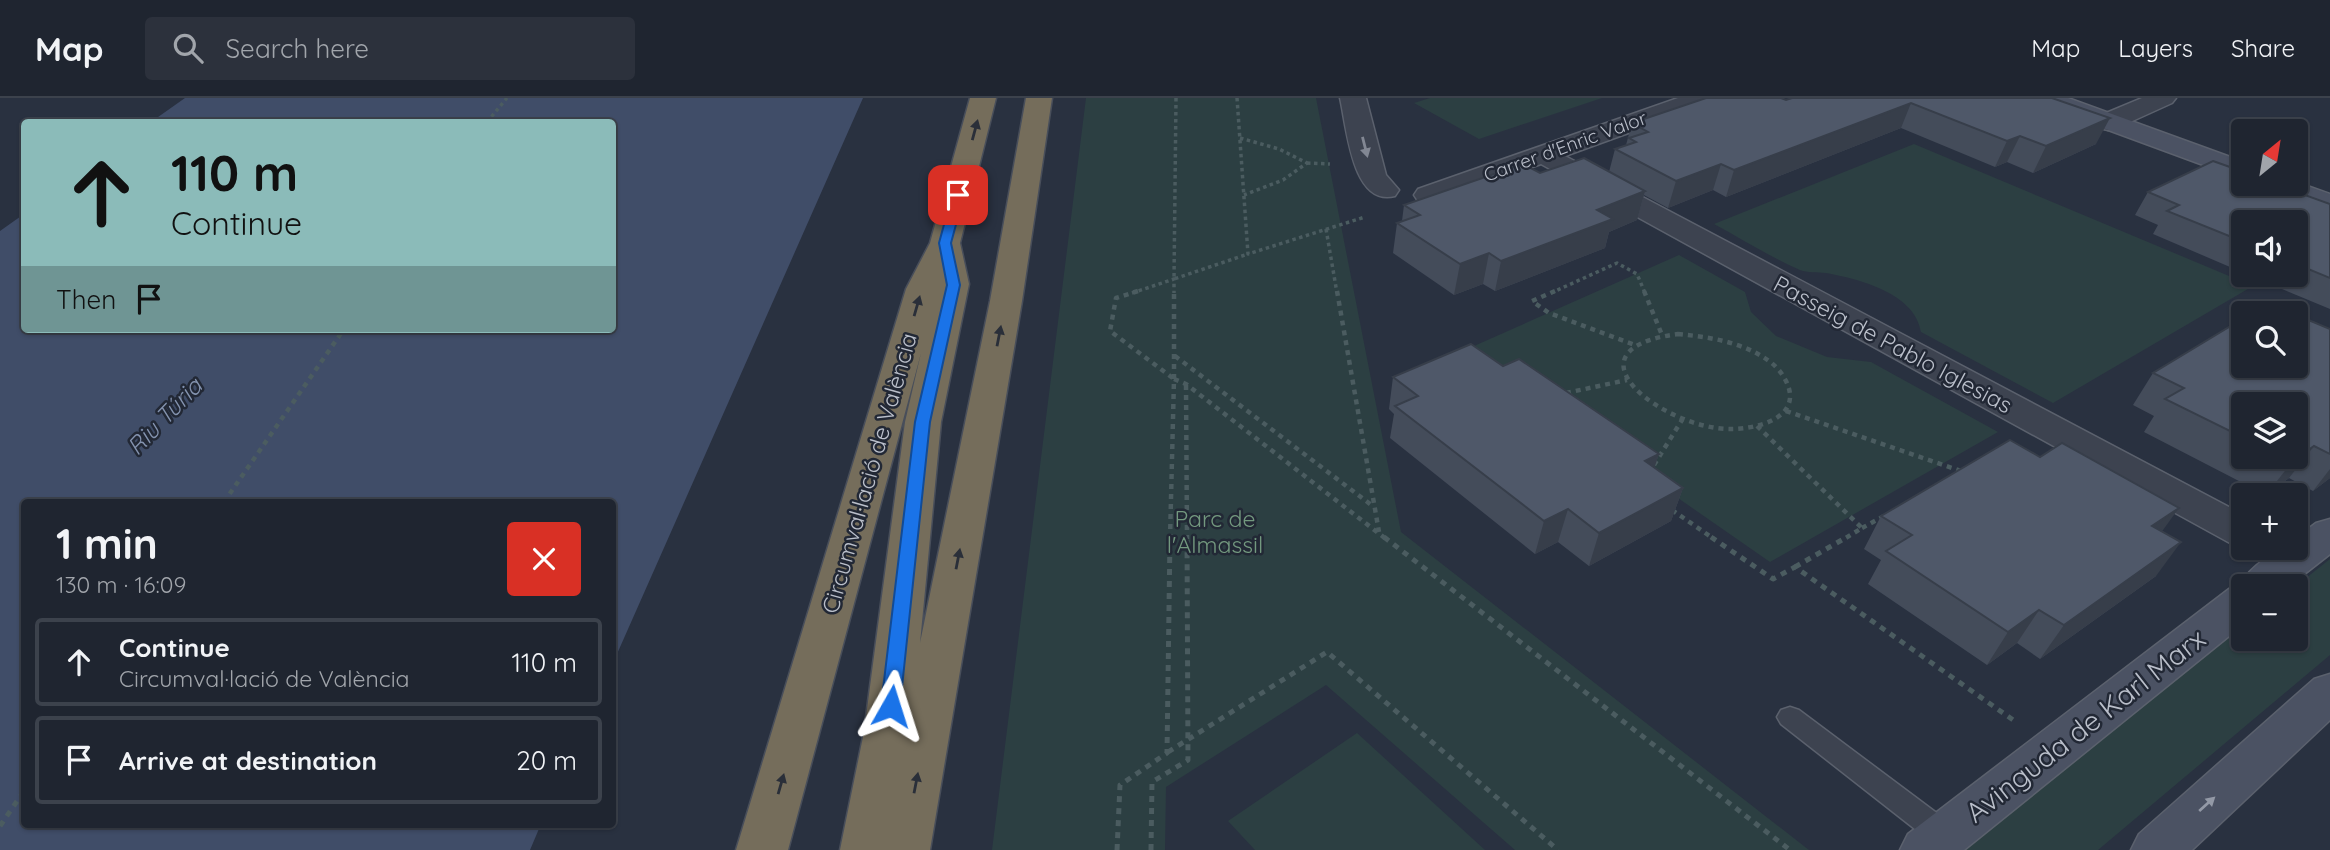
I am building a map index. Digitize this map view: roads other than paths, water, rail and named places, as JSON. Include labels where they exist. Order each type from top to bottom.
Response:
[{"type":"highway","name":"Circumval·lació de València","points":[[762,850],[922,289],[945,243],[983,98]]},
{"type":"highway","points":[[904,850],[1003,315],[1039,98]]},
{"type":"highway","points":[[866,850],[888,732],[923,422],[953,285],[945,243]]},
{"type":"street","name":"Carrer d'Enric Valor","points":[[1353,98],[1373,178],[1391,199],[1419,208],[1429,202],[1428,195],[1702,98]]},
{"type":"street","points":[[2045,98],[2231,167]]},
{"type":"street","points":[[2108,122],[2163,98]]},
{"type":"street","name":"Passeig de Pablo Iglesias","points":[[1542,154],[2231,526]]},
{"type":"street","points":[[2308,196],[2330,204]]},
{"type":"street","points":[[2308,543],[2330,533]]},
{"type":"street","name":"Avinguda de Karl Marx","points":[[1935,843],[2231,610]]},
{"type":"street","points":[[2157,850],[2330,692]]},
{"type":"lane","points":[[1790,717],[1935,843]]},
{"type":"water","name":"Riu Túria","points":[[185,98],[863,98],[616,656],[616,499],[21,499],[21,828],[539,828],[530,850],[0,850],[0,231],[21,216],[21,333],[616,333],[616,119],[155,119]]},
{"type":"park label","name":"Parc de l'Almassil","points":[[1215,531]]}]
